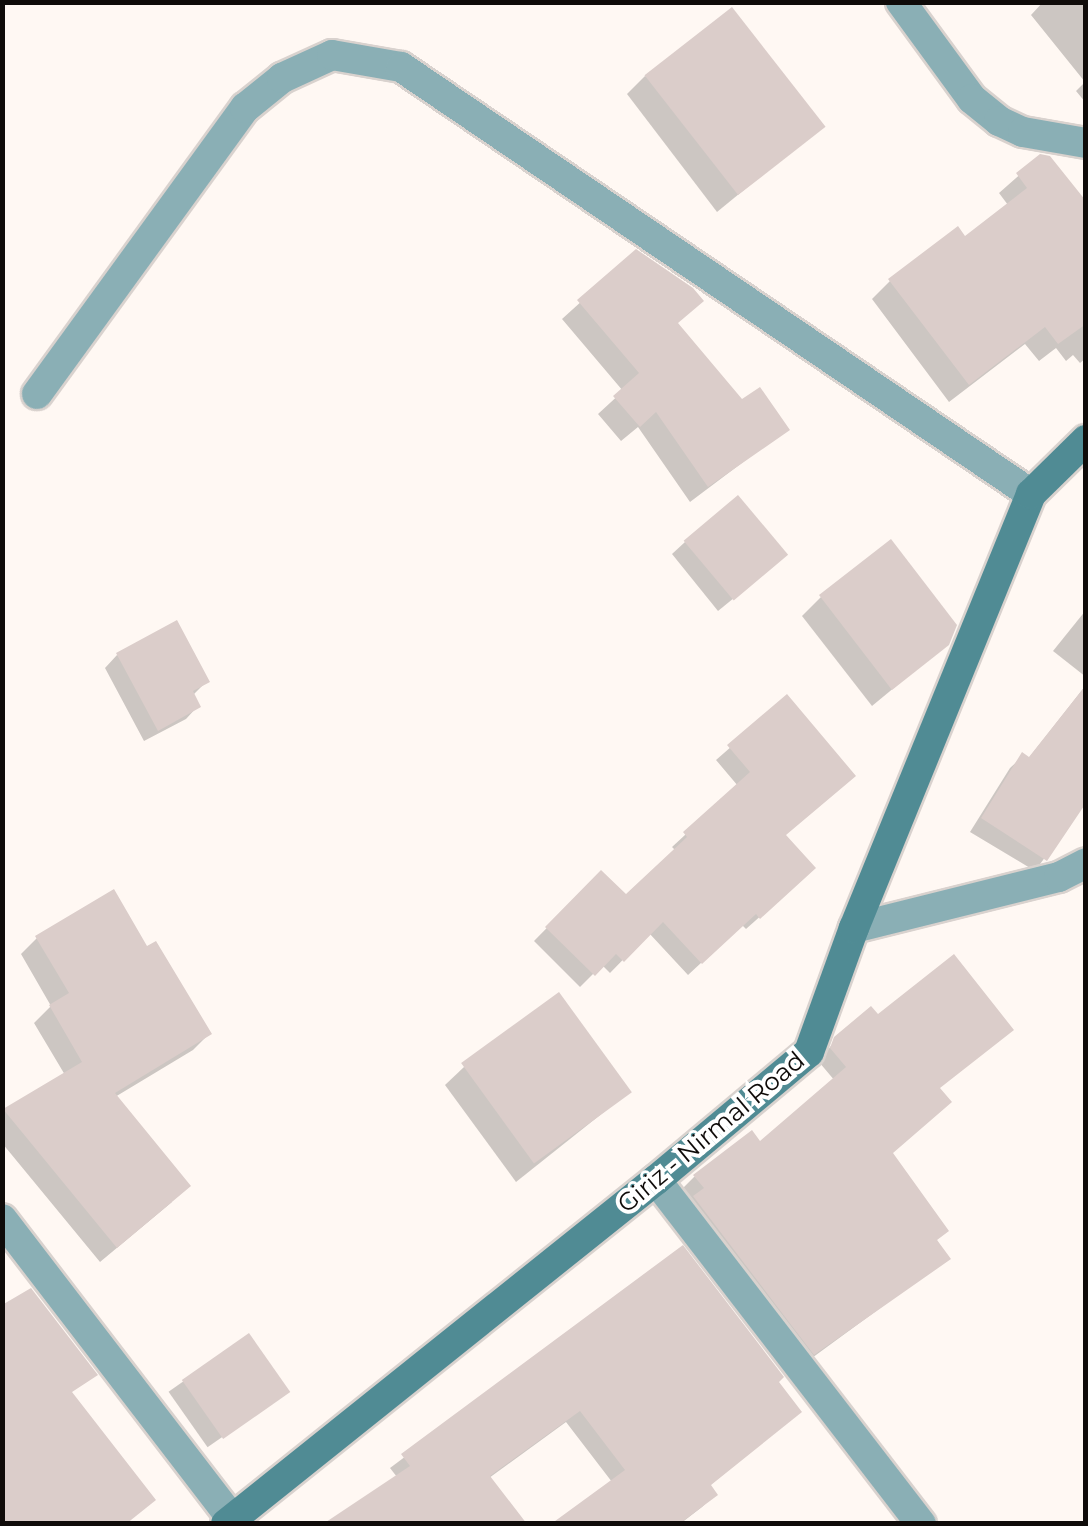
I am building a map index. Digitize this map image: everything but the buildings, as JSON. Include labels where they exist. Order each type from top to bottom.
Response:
[{"type":"main road","name":"Giriz - Nirmal Road","points":[[229,1521],[656,1180],[809,1052],[854,928],[1030,494],[1086,440]]},
{"type":"street","points":[[902,2],[972,100],[999,121],[1022,132],[1086,143]]},
{"type":"street","points":[[37,394],[245,108],[282,78],[332,55],[401,67],[1030,494]]},
{"type":"street","points":[[854,928],[1059,877],[1086,863]]},
{"type":"street","points":[[656,1180],[921,1524]]},
{"type":"street","points":[[2,1219],[229,1521]]}]
